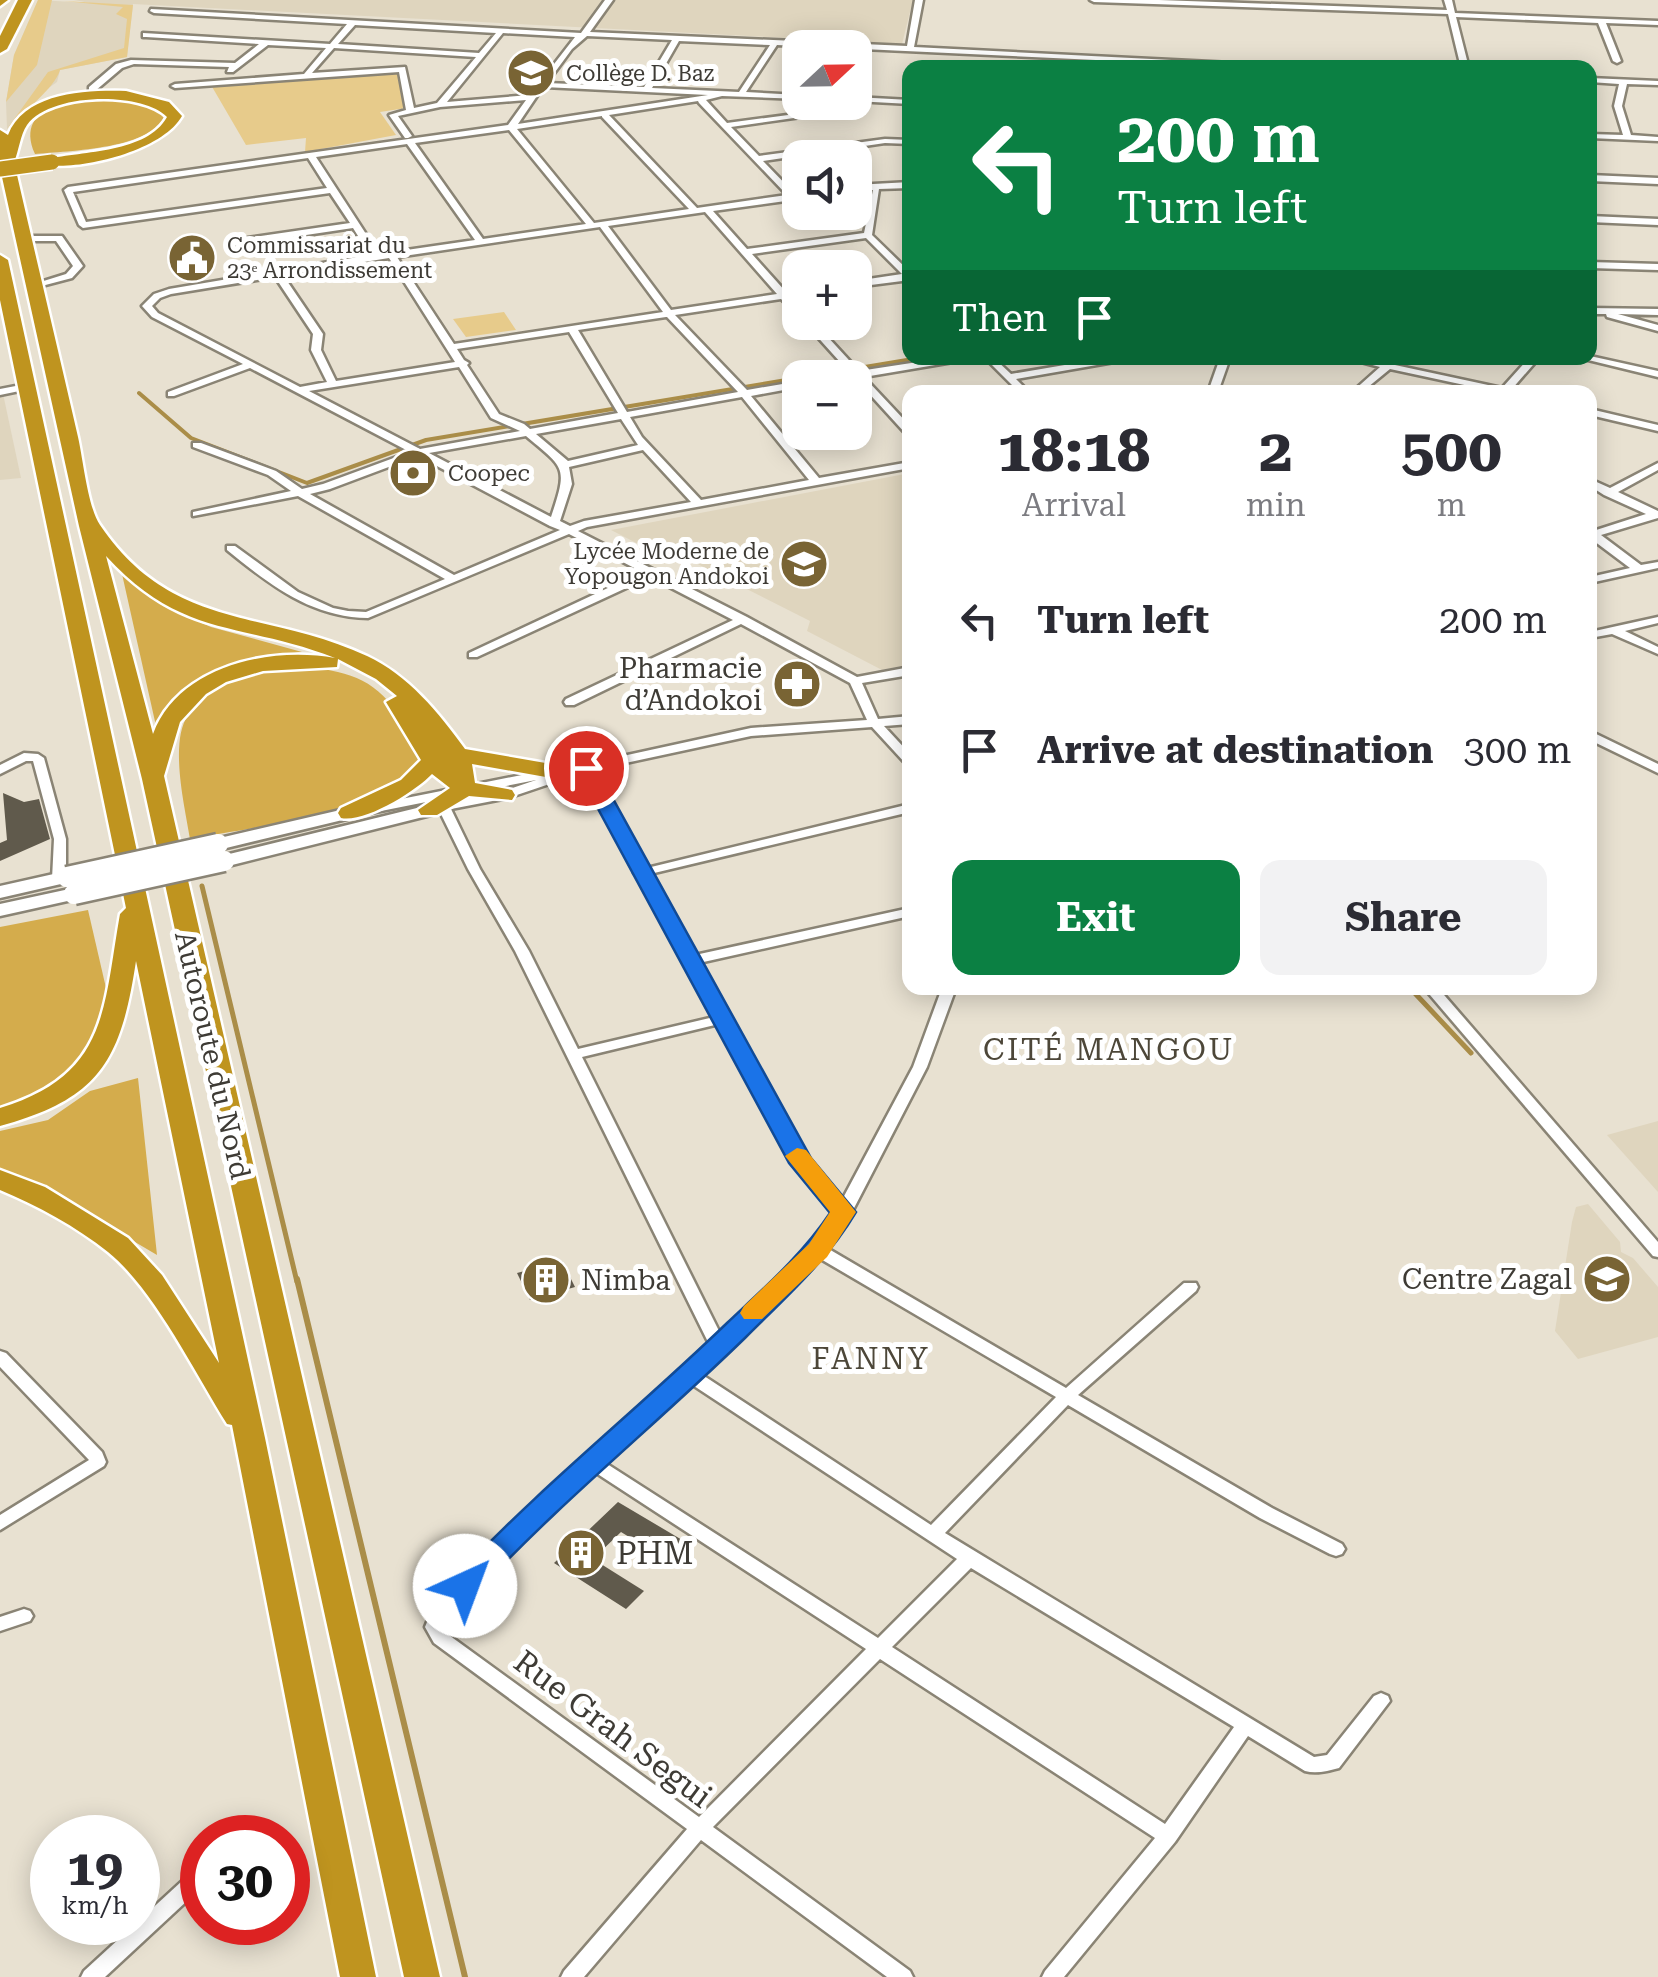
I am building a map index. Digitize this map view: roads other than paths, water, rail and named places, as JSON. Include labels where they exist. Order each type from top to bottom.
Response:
[{"type":"highway","points":[[0,49],[24,0]]},
{"type":"highway","points":[[92,96],[129,96],[164,104],[175,116],[170,128],[150,140],[52,162],[4,165],[18,125],[32,112],[53,104],[92,96]]},
{"type":"highway","name":"Autoroute du Nord","points":[[0,134],[89,526],[153,779],[422,1977]]},
{"type":"highway","name":"Autoroute du Nord","points":[[0,260],[250,1438],[358,1977]]},
{"type":"highway","points":[[89,526],[143,581],[172,602],[236,627],[353,658],[402,688],[458,755],[465,770],[463,790],[437,809]]},
{"type":"highway","points":[[153,779],[169,721],[181,706],[226,675],[292,660],[334,663],[369,677],[397,702],[432,762],[463,790],[504,794]]},
{"type":"highway","points":[[458,755],[573,770]]},
{"type":"highway","points":[[350,814],[410,785],[432,762]]},
{"type":"highway","points":[[0,1117],[42,1104],[66,1090],[99,1056],[112,1032],[134,904]]},
{"type":"highway","points":[[0,1179],[35,1194],[118,1245],[152,1282],[250,1438]]},
{"type":"main road","points":[[0,892],[67,883],[437,809]]},
{"type":"main road","points":[[221,852],[350,814]]},
{"type":"main road","points":[[0,910],[67,883]]},
{"type":"street","points":[[511,127],[609,0]]},
{"type":"street","points":[[910,48],[919,0]]},
{"type":"street","points":[[1094,0],[1658,22]]},
{"type":"street","points":[[1448,0],[1463,60]]},
{"type":"street","points":[[154,11],[501,32],[782,43]]},
{"type":"street","points":[[1600,21],[1617,61]]},
{"type":"street","points":[[306,76],[328,46],[352,23]]},
{"type":"street","points":[[440,105],[501,32]]},
{"type":"street","points":[[146,35],[482,55]]},
{"type":"street","points":[[647,89],[676,39]]},
{"type":"street","points":[[217,82],[265,43]]},
{"type":"street","points":[[741,94],[774,43]]},
{"type":"street","points":[[872,47],[1143,60]]},
{"type":"street","points":[[944,60],[946,50]]},
{"type":"street","points":[[1043,60],[1045,54]]},
{"type":"street","points":[[92,89],[119,66],[134,62],[235,65]]},
{"type":"street","points":[[175,86],[402,69],[410,110]]},
{"type":"street","points":[[1597,80],[1658,83]]},
{"type":"street","points":[[1623,82],[1618,106],[1628,138]]},
{"type":"street","points":[[544,85],[782,96]]},
{"type":"street","points":[[81,224],[68,190],[409,139],[702,101],[724,93]]},
{"type":"street","points":[[481,243],[393,115],[440,105],[534,96]]},
{"type":"street","points":[[872,100],[902,102]]},
{"type":"street","points":[[702,101],[782,182]]},
{"type":"street","points":[[604,115],[695,211]]},
{"type":"street","points":[[727,126],[782,118]]},
{"type":"street","points":[[511,127],[670,315],[744,393],[816,482]]},
{"type":"street","points":[[1597,136],[1658,139]]},
{"type":"street","points":[[758,159],[882,141],[902,142]]},
{"type":"street","points":[[311,156],[376,257]]},
{"type":"street","points":[[1597,178],[1658,181]]},
{"type":"street","points":[[872,187],[902,185]]},
{"type":"street","points":[[26,239],[52,236],[81,224],[333,190]]},
{"type":"street","points":[[868,235],[876,191]]},
{"type":"street","points":[[782,198],[376,257],[163,294],[147,306],[155,315],[559,527],[744,619],[856,681],[874,722],[902,752]]},
{"type":"street","points":[[707,210],[782,293]]},
{"type":"street","points":[[1597,219],[1658,222]]},
{"type":"street","points":[[232,244],[356,225]]},
{"type":"street","points":[[746,252],[868,235]]},
{"type":"street","points":[[868,235],[902,268]]},
{"type":"street","points":[[37,286],[69,276],[78,266],[59,238],[52,236]]},
{"type":"street","points":[[392,255],[495,416],[525,430],[565,464],[567,484],[559,527]]},
{"type":"street","points":[[1597,265],[1658,267]]},
{"type":"street","points":[[278,274],[318,334],[316,350],[333,384]]},
{"type":"street","points":[[872,282],[902,277]]},
{"type":"street","points":[[454,347],[782,295]]},
{"type":"street","points":[[1597,311],[1658,312]]},
{"type":"street","points":[[1597,312],[1658,328]]},
{"type":"street","points":[[572,329],[645,447],[698,503]]},
{"type":"street","points":[[825,340],[844,360]]},
{"type":"street","points":[[1597,361],[1658,374]]},
{"type":"street","points":[[298,390],[464,363]]},
{"type":"street","points":[[171,394],[250,364]]},
{"type":"street","points":[[872,372],[914,365]]},
{"type":"street","points":[[996,365],[1017,385]]},
{"type":"street","points":[[1008,377],[1079,365]]},
{"type":"street","points":[[1366,385],[1388,365]]},
{"type":"street","points":[[1408,365],[1480,385]]},
{"type":"street","points":[[1512,385],[1528,365]]},
{"type":"street","points":[[0,392],[26,387]]},
{"type":"street","points":[[196,514],[301,494],[418,452],[782,387]]},
{"type":"street","points":[[872,390],[902,423]]},
{"type":"street","points":[[1597,414],[1658,428]]},
{"type":"street","points":[[197,444],[272,473],[301,494],[454,578]]},
{"type":"street","points":[[565,464],[645,447]]},
{"type":"street","points":[[230,548],[282,589],[348,615],[374,613],[559,527],[902,466]]},
{"type":"street","points":[[1600,492],[1658,466]]},
{"type":"street","points":[[1600,492],[1657,514]]},
{"type":"street","points":[[1597,532],[1657,514]]},
{"type":"street","points":[[1597,538],[1640,570]]},
{"type":"street","points":[[1597,579],[1658,565]]},
{"type":"street","points":[[473,655],[649,573]]},
{"type":"street","points":[[570,702],[744,619]]},
{"type":"street","points":[[1597,633],[1658,620]]},
{"type":"street","points":[[1613,630],[1658,651]]},
{"type":"street","points":[[856,681],[902,672]]},
{"type":"street","points":[[350,814],[751,732],[902,720]]},
{"type":"street","points":[[1597,738],[1658,768]]},
{"type":"street","points":[[0,770],[24,757],[39,760],[67,883]]},
{"type":"street","points":[[573,770],[504,794],[437,809],[573,1055],[718,1346]]},
{"type":"street","points":[[573,770],[693,960],[801,1163],[844,1212]]},
{"type":"street","points":[[640,873],[902,810]]},
{"type":"street","points":[[693,960],[902,914]]},
{"type":"street","name":"Rue Grah Segui","points":[[903,1977],[440,1638],[434,1627],[438,1615],[519,1528],[690,1375],[818,1250],[844,1212],[920,1067],[946,995]]},
{"type":"street","points":[[1438,995],[1658,1252]]},
{"type":"street","points":[[573,1055],[723,1019]]},
{"type":"street","points":[[818,1250],[1266,1513],[1336,1548]]},
{"type":"street","points":[[934,1533],[1067,1396],[1190,1287]]},
{"type":"street","points":[[0,1357],[98,1462],[0,1523]]},
{"type":"street","points":[[690,1375],[970,1558],[1312,1765],[1332,1762],[1381,1701]]},
{"type":"street","points":[[592,1462],[1168,1836]]},
{"type":"street","points":[[572,1977],[698,1830],[877,1646],[970,1558]]},
{"type":"street","points":[[0,1624],[24,1616]]},
{"type":"street","points":[[1052,1977],[1168,1836],[1245,1726]]},
{"type":"street","points":[[92,1977],[180,1895]]},
{"type":"waterway","points":[[139,393],[191,438],[307,483],[426,440],[902,361]]},
{"type":"waterway","points":[[202,886],[297,1282]]},
{"type":"waterway","points":[[1417,995],[1471,1053]]},
{"type":"waterway","points":[[297,1279],[465,1977]]},
{"type":"place","name":"Collège D. Baz","points":[[531,73]]},
{"type":"place","name":"Commissariat du 23ᵉ Arrondissement","points":[[192,258]]},
{"type":"place","name":"Coopec","points":[[413,473]]},
{"type":"place","name":"Lycée Moderne de Yopougon Andokoi","points":[[804,564]]},
{"type":"place","name":"Pharmacie d’Andokoi","points":[[797,684]]},
{"type":"place","name":"Centre Zagal","points":[[1607,1279]]},
{"type":"place","name":"Nimba","points":[[546,1280]]},
{"type":"place","name":"PHM","points":[[581,1553]]},
{"type":"district","name":"CITÉ MANGOU","points":[[1109,1050]]},
{"type":"district","name":"FANNY","points":[[871,1359]]}]
